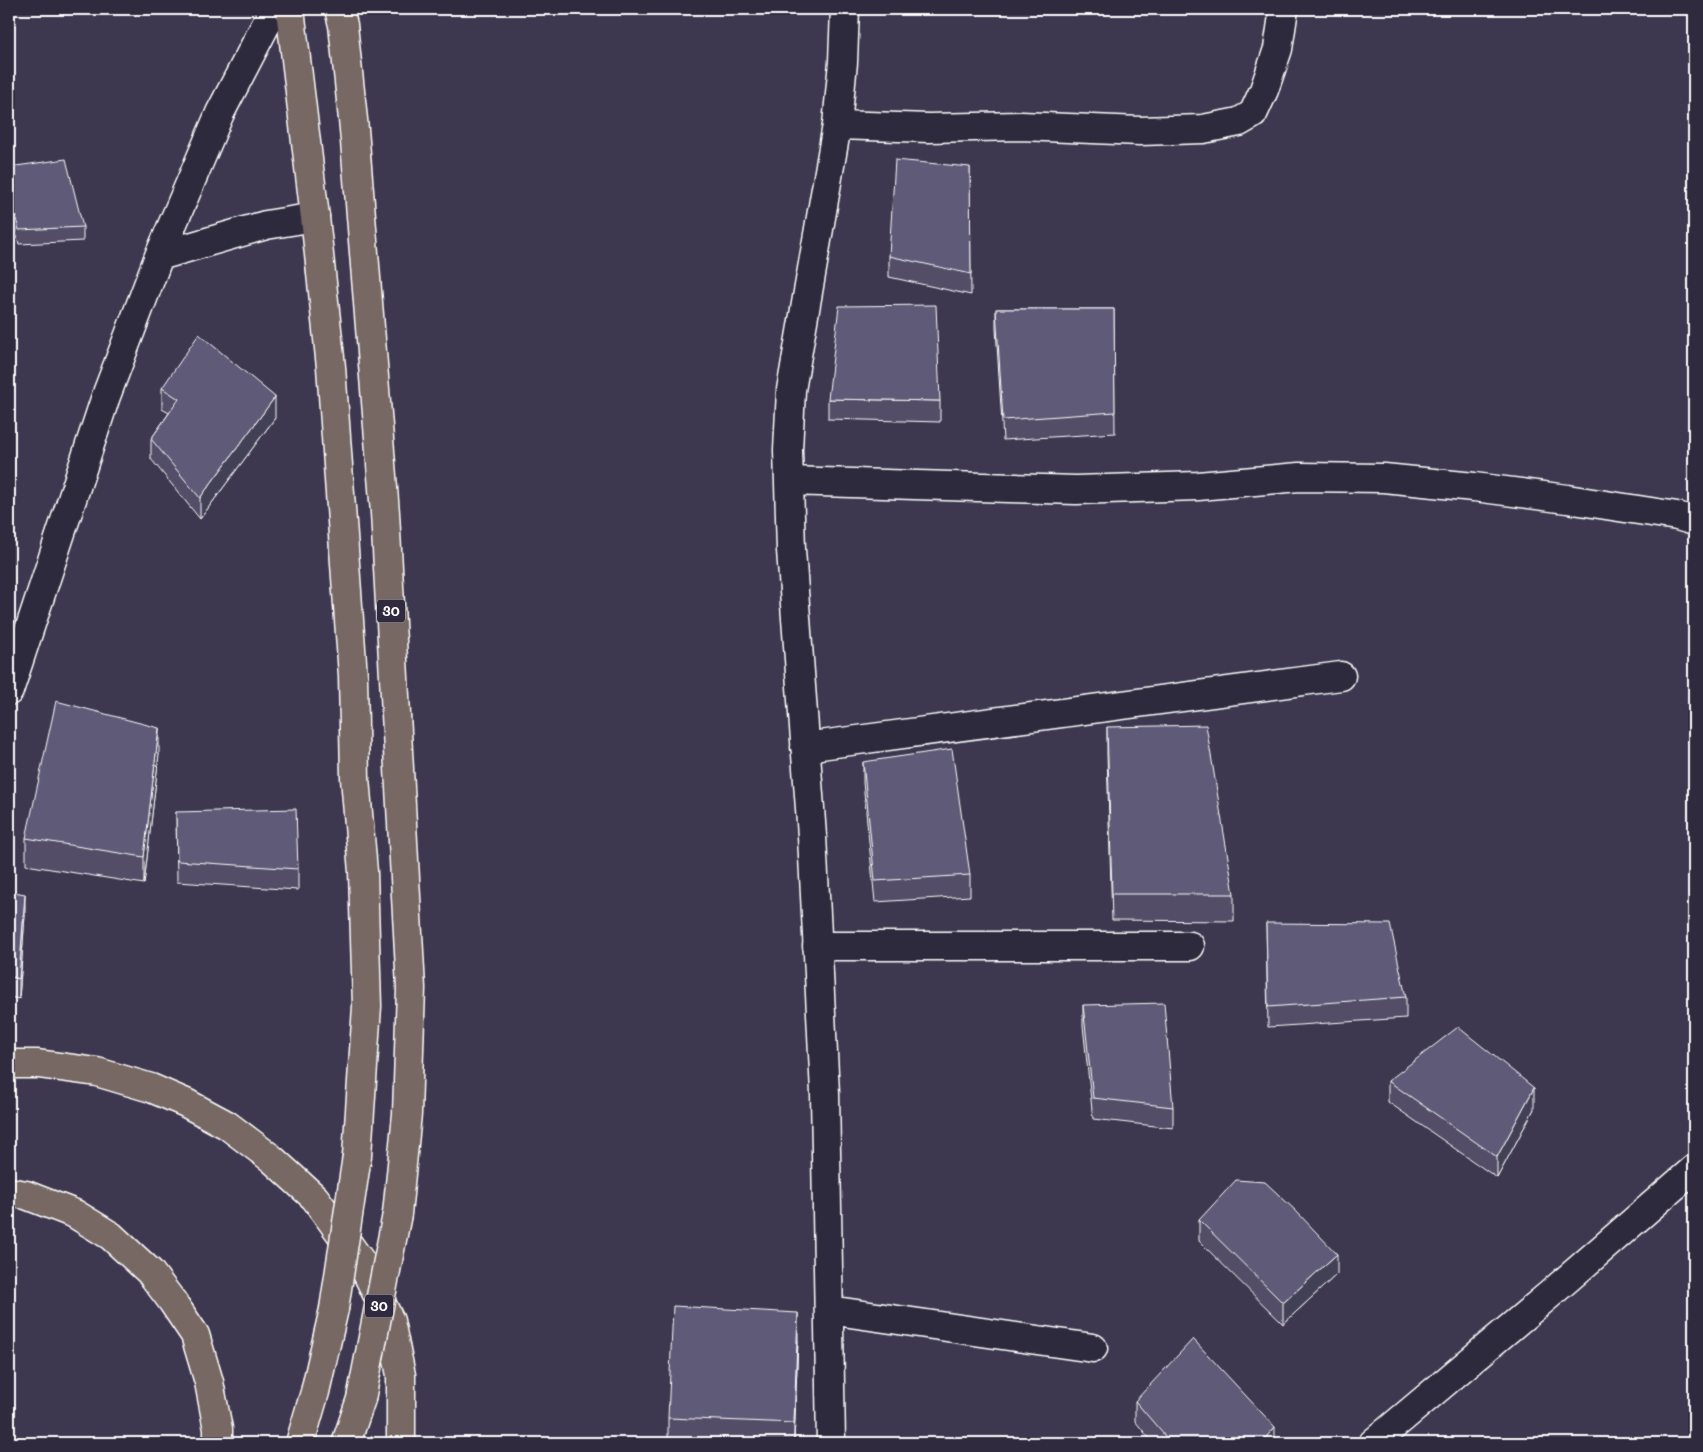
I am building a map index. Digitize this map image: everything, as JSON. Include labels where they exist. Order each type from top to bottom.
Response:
[{"type":"main road","points":[[290,9],[315,217],[331,376],[353,676],[355,778],[363,872],[367,1006],[357,1156],[334,1309],[315,1392],[300,1443]]},
{"type":"main road","name":"30","points":[[339,9],[343,25],[354,129],[385,512],[411,988],[407,1114],[397,1214],[361,1398],[346,1443]]},
{"type":"main road","points":[[9,1064],[38,1064],[97,1072],[151,1088],[186,1103],[227,1126],[272,1159],[315,1198],[362,1263],[390,1321],[401,1375],[401,1443]]},
{"type":"main road","points":[[9,1192],[26,1195],[75,1214],[111,1236],[150,1272],[195,1335],[209,1382],[218,1429],[218,1443]]},
{"type":"street","points":[[9,691],[106,396],[159,256],[220,114],[274,9]]},
{"type":"street","points":[[831,1443],[825,1093],[812,836],[791,550],[788,450],[791,390],[837,125],[843,62],[845,9]]},
{"type":"street","points":[[837,125],[929,128],[1021,126],[1140,131],[1203,130],[1239,122],[1253,114],[1264,90],[1278,48],[1284,9]]},
{"type":"street","points":[[159,256],[266,225],[315,217]]},
{"type":"street","points":[[789,481],[1076,490],[1198,486],[1299,477],[1384,478],[1567,499],[1676,516],[1694,521]]},
{"type":"street","points":[[805,747],[1341,676]]},
{"type":"street","points":[[818,946],[1190,946]]},
{"type":"street","points":[[1373,1443],[1549,1295],[1694,1169]]},
{"type":"street","points":[[829,1310],[1093,1348]]},
{"type":"building","points":[[66,159],[83,227],[19,230],[9,192],[9,167]]},
{"type":"building","points":[[895,160],[970,167],[971,274],[889,256]]},
{"type":"building","points":[[936,305],[940,401],[828,399],[839,306]]},
{"type":"building","points":[[996,309],[1114,309],[1115,412],[1003,420]]},
{"type":"building","points":[[199,334],[275,397],[200,498],[151,439],[179,399],[162,388]]},
{"type":"building","points":[[56,701],[159,728],[144,857],[26,838]]},
{"type":"building","points":[[1206,725],[1234,894],[1112,894],[1107,727]]},
{"type":"building","points":[[952,749],[970,875],[875,881],[863,762]]},
{"type":"building","points":[[296,809],[298,869],[177,861],[176,812]]},
{"type":"building","points":[[9,891],[25,894],[19,979],[9,976]]},
{"type":"building","points":[[1266,923],[1390,924],[1406,997],[1268,1007]]},
{"type":"building","points":[[1164,1003],[1173,1107],[1093,1098],[1083,1005]]},
{"type":"building","points":[[1458,1027],[1534,1088],[1497,1157],[1388,1081]]},
{"type":"building","points":[[1236,1180],[1265,1182],[1337,1254],[1283,1303],[1199,1220]]},
{"type":"building","points":[[673,1306],[798,1313],[794,1423],[668,1418]]},
{"type":"building","points":[[1193,1339],[1275,1427],[1261,1443],[1171,1443],[1135,1401]]}]
